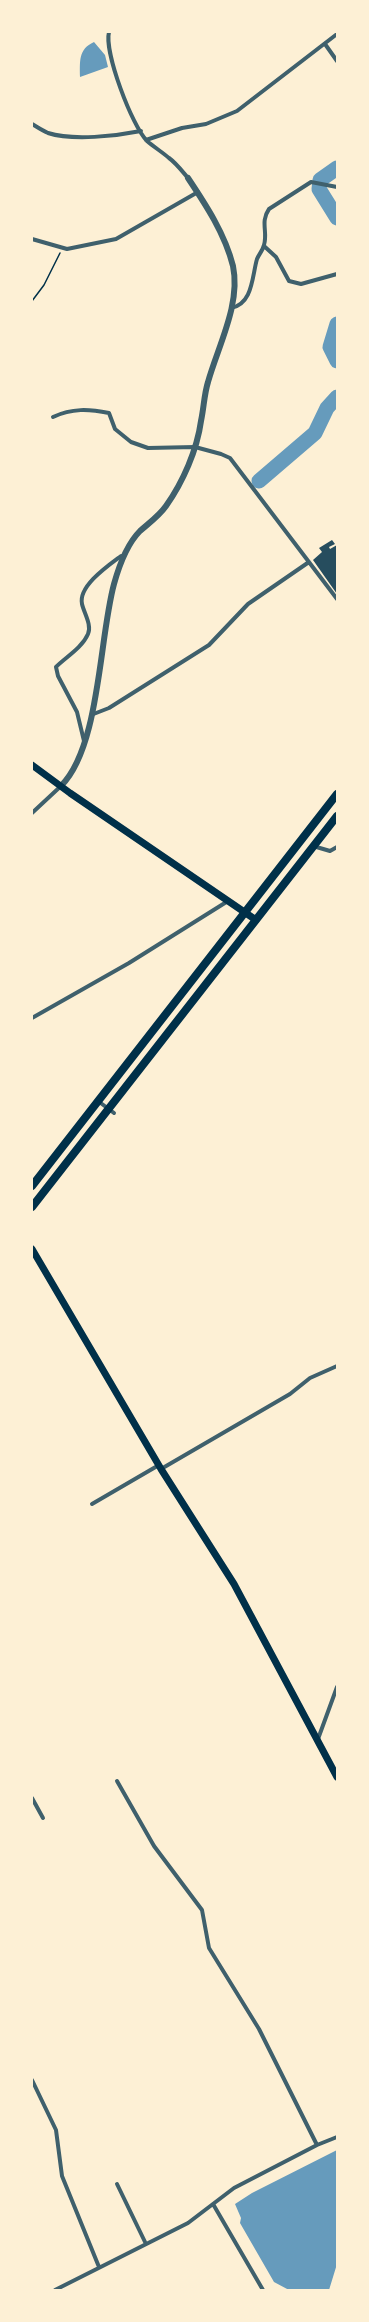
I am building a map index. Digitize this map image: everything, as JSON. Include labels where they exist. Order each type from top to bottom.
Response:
[{"type":"highway","points":[[32,1186],[337,794]]},
{"type":"highway","points":[[32,1207],[111,1111],[337,816]]},
{"type":"main road","points":[[32,765],[256,920]]},
{"type":"main road","points":[[32,1249],[160,1467],[234,1584],[337,1776]]},
{"type":"street","points":[[32,813],[69,778],[80,758],[91,715],[114,586],[124,556],[139,532],[166,505],[195,447],[207,383],[230,308],[234,284],[233,267],[216,222],[188,178],[170,158],[146,140],[130,109],[111,62],[108,49],[109,32]]},
{"type":"street","points":[[146,140],[182,128],[206,124],[237,111],[337,34]]},
{"type":"street","points":[[325,44],[337,61]]},
{"type":"street","points":[[32,124],[48,133],[73,136],[122,134],[141,131]]},
{"type":"street","points":[[230,308],[243,302],[252,286],[259,253],[264,246],[263,224],[265,215],[269,209],[311,182],[337,186]]},
{"type":"street","points":[[32,239],[67,249],[116,239],[198,192]]},
{"type":"street","points":[[264,246],[276,257],[289,281],[301,284],[337,274]]},
{"type":"street","points":[[53,417],[75,410],[88,409],[109,413],[115,429],[131,442],[148,448],[195,447],[230,458],[337,599]]},
{"type":"street","points":[[84,742],[77,712],[58,676],[56,667],[82,643],[88,632],[88,622],[81,603],[86,590],[98,572],[121,556],[124,556]]},
{"type":"street","points":[[91,715],[109,708],[209,645],[248,604],[309,562]]},
{"type":"street","points":[[313,846],[330,851],[337,847]]},
{"type":"street","points":[[32,1018],[129,963],[228,901]]},
{"type":"street","points":[[98,1101],[111,1111]]},
{"type":"street","points":[[92,1504],[290,1394],[310,1378],[337,1366]]},
{"type":"street","points":[[317,1740],[337,1687]]},
{"type":"street","points":[[117,1781],[154,1846],[202,1910],[209,1948],[259,2029],[317,2146]]},
{"type":"street","points":[[32,1798],[42,1818]]},
{"type":"street","points":[[32,2080],[56,2130],[62,2176],[99,2267]]},
{"type":"street","points":[[55,2290],[188,2223],[234,2188],[337,2137]]},
{"type":"street","points":[[117,2184],[146,2244]]},
{"type":"street","points":[[213,2204],[263,2290]]},
{"type":"path","points":[[32,301],[44,285],[62,248]]},
{"type":"water","points":[[94,42],[105,55],[108,67],[80,77],[81,56],[85,48]]},
{"type":"water","points":[[337,2150],[337,2264],[329,2290],[289,2290],[274,2282],[240,2223],[241,2218],[235,2204],[252,2193]]},
{"type":"building","points":[[332,540],[335,544],[329,547],[330,549],[337,545],[337,594],[313,560],[322,552],[319,548]]},
{"type":"waterway","points":[[337,168],[320,180],[319,189],[337,218]]},
{"type":"waterway","points":[[337,324],[330,347],[337,361]]},
{"type":"waterway","points":[[259,481],[315,433],[327,408],[337,397]]}]
